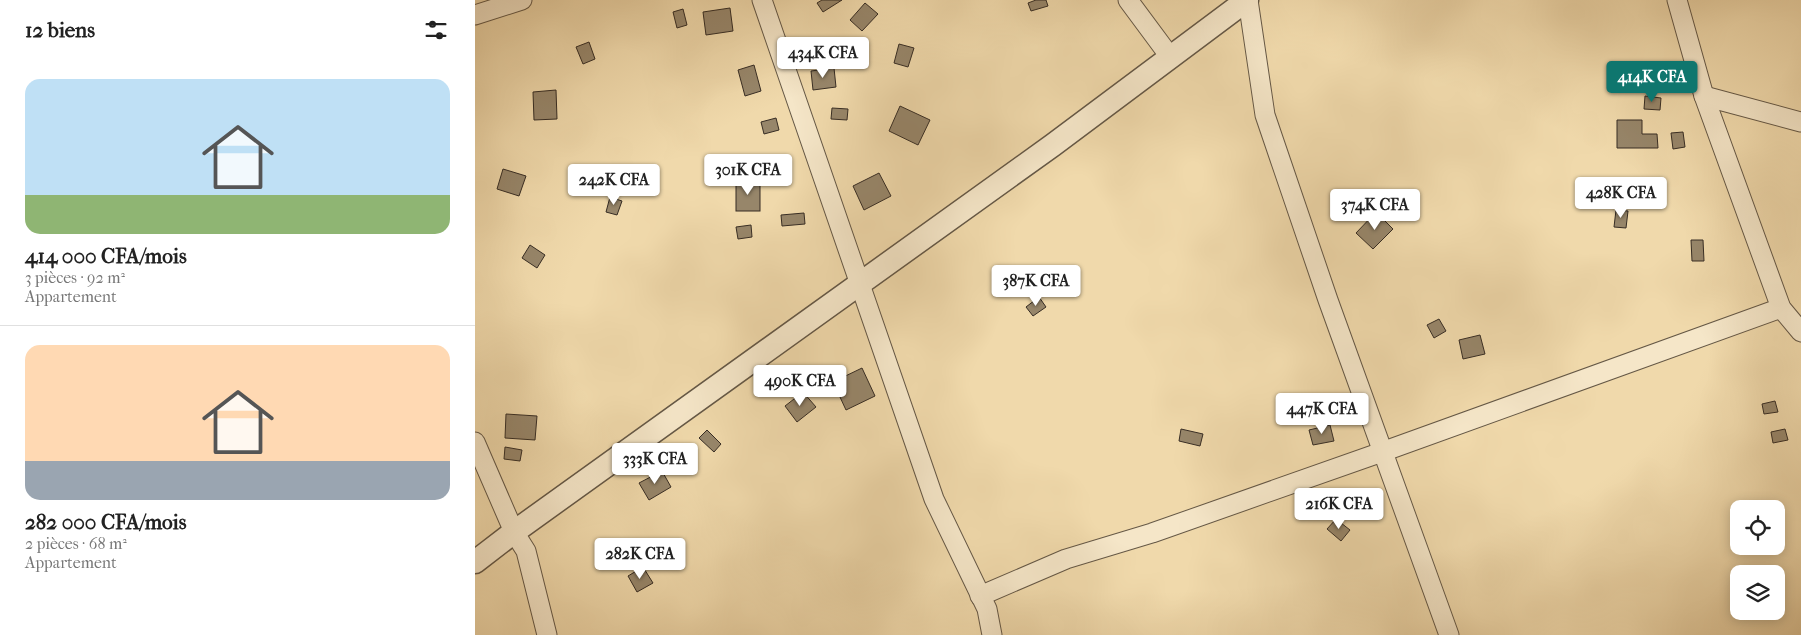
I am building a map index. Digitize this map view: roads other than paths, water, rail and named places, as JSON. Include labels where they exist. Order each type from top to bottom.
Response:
[{"type":"street","points":[[475,15],[522,0]]},
{"type":"street","points":[[762,0],[934,499],[987,609],[992,635]]},
{"type":"street","points":[[1128,0],[1171,58]]},
{"type":"street","points":[[1677,0],[1704,96],[1781,308],[1801,332]]},
{"type":"street","points":[[475,562],[1171,58],[1243,1],[1265,115],[1382,452],[1449,635]]},
{"type":"street","points":[[1704,96],[1801,122]]},
{"type":"street","points":[[980,596],[1066,559],[1152,533],[1781,308]]},
{"type":"street","points":[[475,442],[514,532],[526,551],[547,635]]}]
